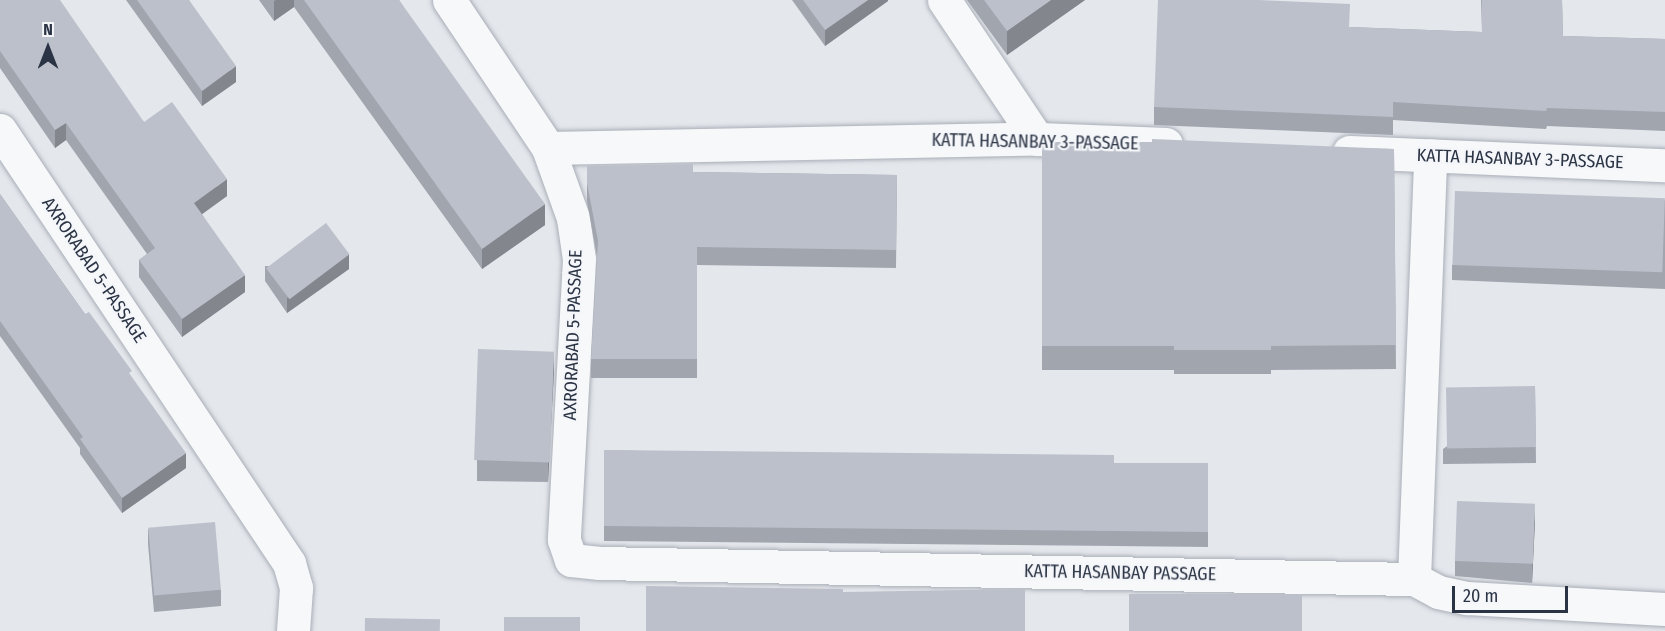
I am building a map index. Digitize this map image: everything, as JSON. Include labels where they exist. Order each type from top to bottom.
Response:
[{"type":"street","name":"AXRORABAD 5-PASSAGE","points":[[449,0],[548,148],[573,218],[579,259],[564,540],[571,560]]},
{"type":"street","points":[[944,0],[1037,139]]},
{"type":"street","name":"AXRORABAD 5-PASSAGE","points":[[0,130],[289,563],[296,588],[293,631]]},
{"type":"street","name":"KATTA HASANBAY 3-PASSAGE","points":[[548,148],[1037,139],[1192,145]]},
{"type":"street","name":"KATTA HASANBAY 3-PASSAGE","points":[[1323,151],[1665,165]]},
{"type":"street","points":[[1414,579],[1430,155]]},
{"type":"street","name":"KATTA HASANBAY PASSAGE","points":[[571,560],[600,563],[1414,579],[1438,592],[1467,598],[1665,609]]},
{"type":"building","points":[[0,0],[60,0],[144,122],[172,102],[227,179],[194,203],[245,275],[182,319],[139,260],[155,248],[66,123],[55,130],[0,51]]},
{"type":"building","points":[[137,0],[189,0],[236,66],[202,91]]},
{"type":"building","points":[[304,0],[399,0],[545,204],[482,249]]},
{"type":"building","points":[[803,0],[868,0],[825,30]]},
{"type":"building","points":[[984,0],[1051,0],[1007,31]]},
{"type":"building","points":[[1158,0],[1258,0],[1350,4],[1349,27],[1482,32],[1482,0],[1562,0],[1563,36],[1665,39],[1665,112],[1547,108],[1546,111],[1393,102],[1393,117],[1154,107]]},
{"type":"building","points":[[1152,139],[1394,149],[1396,345],[1271,346],[1271,350],[1174,350],[1174,346],[1042,346],[1042,142],[1152,142]]},
{"type":"building","points":[[693,164],[693,172],[897,175],[896,250],[697,247],[697,359],[591,359],[598,241],[587,183],[587,166]]},
{"type":"building","points":[[1455,191],[1665,198],[1662,272],[1452,265]]},
{"type":"building","points":[[0,194],[85,314],[89,312],[132,371],[129,373],[186,453],[122,498],[80,439],[83,437],[0,321]]},
{"type":"building","points":[[326,223],[349,254],[290,299],[266,268]]},
{"type":"building","points":[[478,349],[554,352],[550,463],[474,460]]},
{"type":"building","points":[[1535,386],[1536,447],[1447,449],[1446,388]]},
{"type":"building","points":[[604,450],[1114,455],[1114,463],[1208,463],[1208,532],[604,526]]},
{"type":"building","points":[[1457,501],[1535,504],[1533,564],[1455,561]]},
{"type":"building","points":[[215,522],[221,590],[154,596],[148,528]]},
{"type":"building","points":[[646,586],[843,589],[843,592],[1025,589],[1025,631],[646,631]]},
{"type":"building","points":[[1129,594],[1302,594],[1302,631],[1129,631]]},
{"type":"building","points":[[504,617],[580,617],[580,631],[504,631]]},
{"type":"building","points":[[365,618],[440,619],[440,631],[365,631]]}]
